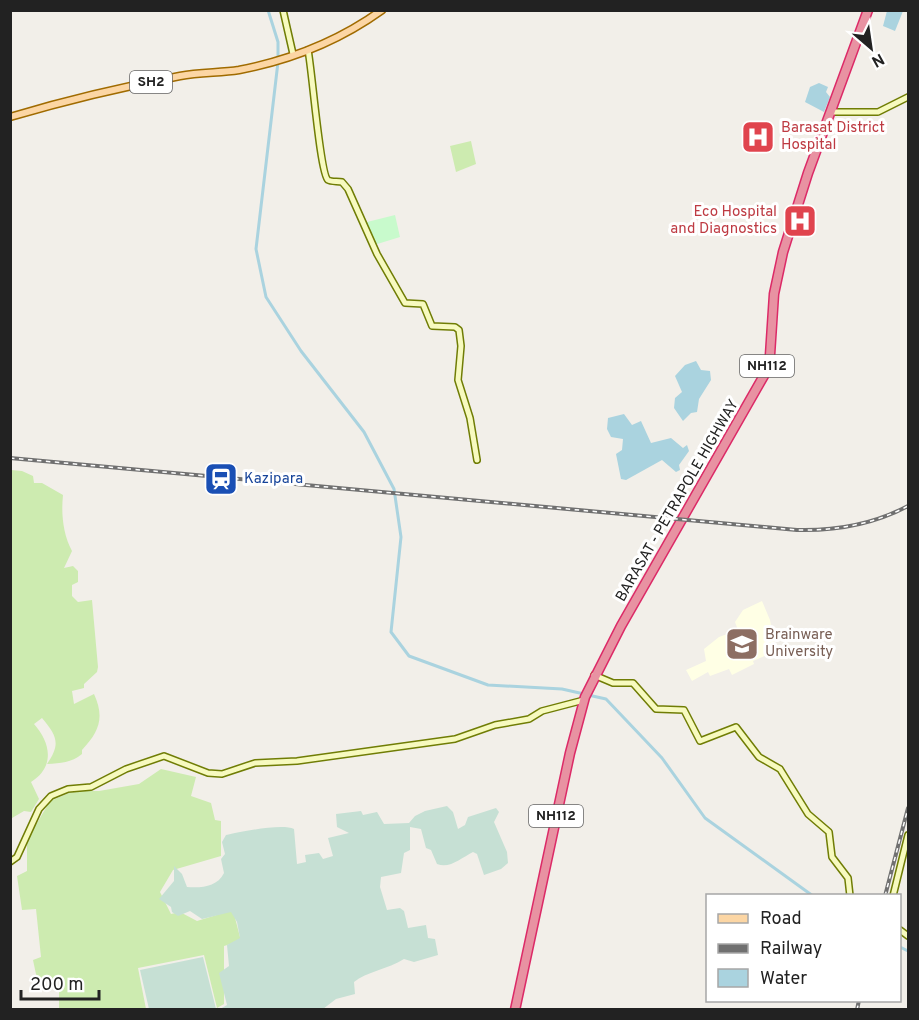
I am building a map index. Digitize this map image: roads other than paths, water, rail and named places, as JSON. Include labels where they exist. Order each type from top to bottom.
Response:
[{"type":"highway","name":"BARASAT - PETRAPOLE HIGHWAY","points":[[515,1010],[585,696],[594,675],[766,372],[770,355],[774,294],[781,258],[808,173],[833,112],[868,10]]},
{"type":"main road","name":"SH2","points":[[10,117],[105,90],[186,75],[241,69],[308,50],[338,39],[382,10]]},
{"type":"street","points":[[284,10],[293,54]]},
{"type":"street","points":[[308,50],[315,94],[319,147],[326,177],[330,181],[342,182],[348,189],[376,254],[405,303],[408,305],[423,304],[432,326],[455,327],[459,330],[461,346],[458,380],[470,418],[477,460]]},
{"type":"street","points":[[833,112],[878,112],[909,97]]},
{"type":"street","points":[[594,675],[613,683],[633,683],[656,710],[684,710],[700,741],[736,727],[759,757],[780,769],[808,814],[829,832],[832,857],[848,878],[850,894]]},
{"type":"street","points":[[10,862],[17,857],[36,814],[51,796],[68,789],[91,787],[161,757],[170,757],[208,773],[222,774],[255,763],[297,761],[455,739],[495,725],[529,719],[542,711],[585,696]]},
{"type":"street","points":[[894,894],[909,835]]},
{"type":"water","points":[[887,11],[903,11],[895,31],[883,26]]},
{"type":"water","points":[[819,83],[828,87],[826,92],[830,97],[824,112],[805,102],[810,87]]},
{"type":"water","points":[[696,361],[701,370],[710,371],[711,380],[699,399],[697,412],[691,413],[683,421],[674,408],[675,398],[682,392],[675,376],[685,365]]},
{"type":"water","points":[[624,414],[632,425],[641,421],[651,443],[671,438],[683,448],[687,445],[689,451],[679,465],[680,470],[676,472],[662,460],[626,480],[621,479],[616,454],[622,450],[623,439],[611,437],[607,429],[608,418]]},
{"type":"waterway","points":[[268,10],[278,42],[278,57]]},
{"type":"waterway","points":[[278,62],[256,249],[266,297],[301,351],[364,432],[394,489],[401,537],[391,632],[409,656],[488,685],[562,689],[584,694]]},
{"type":"waterway","points":[[588,695],[606,699],[662,758],[705,818],[810,894]]},
{"type":"waterway","points":[[901,948],[908,951]]},
{"type":"railway","points":[[10,458],[797,530],[826,529],[868,522],[908,506]]},
{"type":"railway","points":[[886,894],[908,808]]},
{"type":"railway","points":[[857,1010],[859,1002]]},
{"type":"place","name":"Barasat District Hospital","points":[[758,137]]},
{"type":"place","name":"Eco Hospital and Diagnostics","points":[[800,221]]},
{"type":"place","name":"Kazipara","points":[[221,479]]},
{"type":"place","name":"Brainware University","points":[[742,644]]}]
